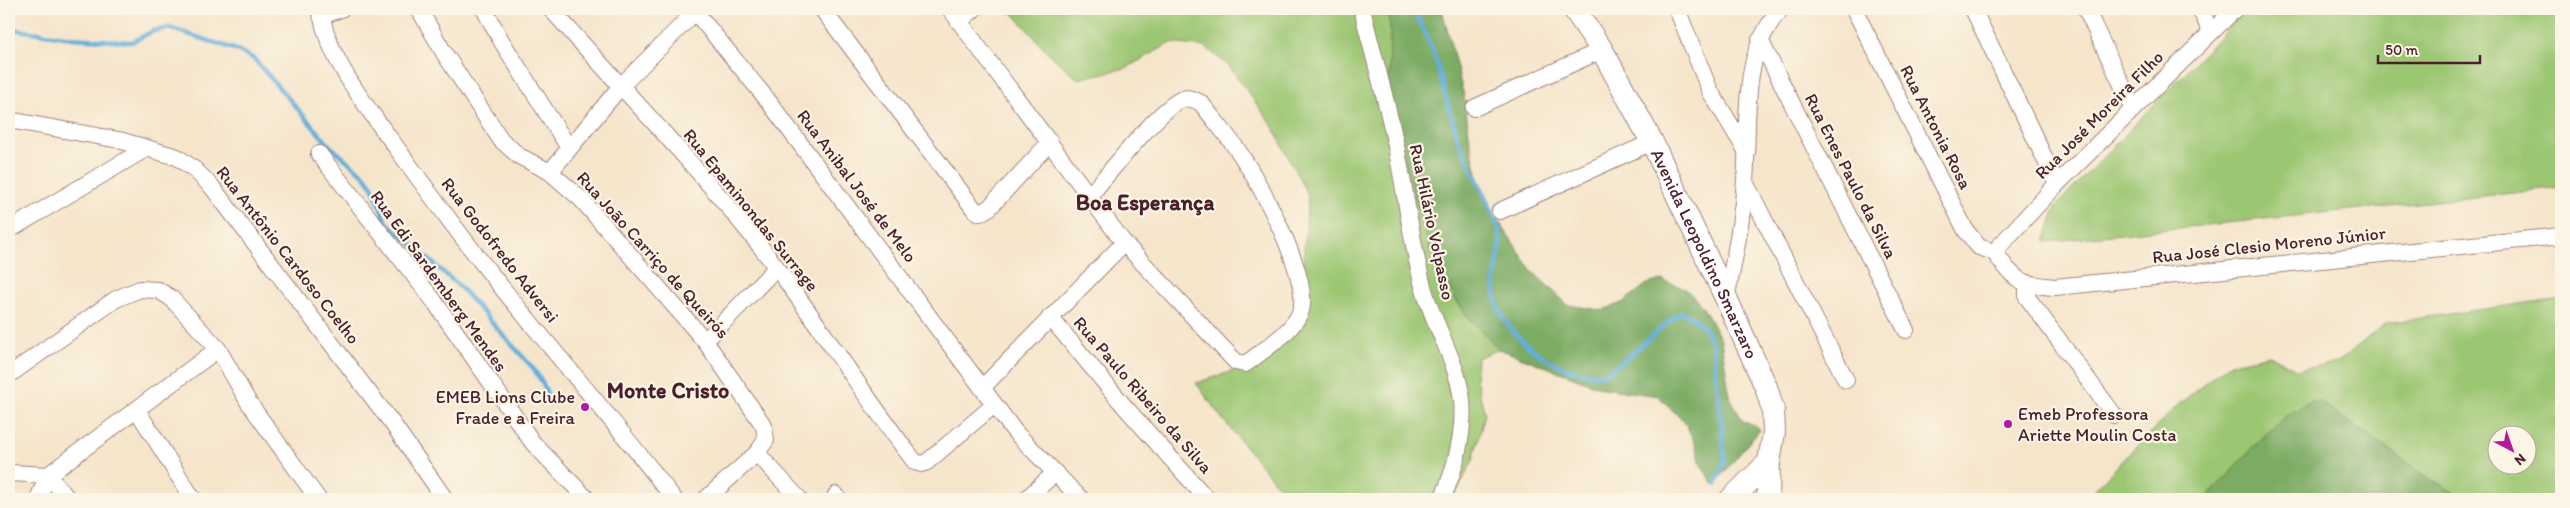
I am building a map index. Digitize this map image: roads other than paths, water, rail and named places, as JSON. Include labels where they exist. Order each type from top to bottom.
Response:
[{"type":"street","points":[[321,12],[341,9]]},
{"type":"street","name":"Rua João Carriço de Queirós","points":[[419,9],[444,53],[501,140],[519,156],[550,172],[581,199],[704,341],[760,419],[767,434],[766,440],[757,453]]},
{"type":"street","points":[[484,9],[502,42],[569,148]]},
{"type":"street","name":"Rua Epaminondas Surrage","points":[[551,9],[716,193],[776,268],[880,416],[915,462],[920,464],[927,462],[994,404]]},
{"type":"street","points":[[822,9],[974,209],[980,213],[990,208],[1050,142]]},
{"type":"street","points":[[974,9],[954,15],[1124,243],[1236,362],[1240,364],[1251,360],[1290,327],[1300,312],[1303,301],[1301,288],[1289,248],[1258,182],[1240,153],[1206,110],[1193,98],[1183,98],[1166,109],[1090,195]]},
{"type":"street","name":"Rua Hilário Volpasso","points":[[1362,9],[1394,135],[1423,288],[1458,381],[1462,400],[1462,419],[1458,447],[1442,499]]},
{"type":"street","points":[[1676,9],[1710,91],[1747,152]]},
{"type":"street","points":[[1726,298],[1739,245],[1747,152],[1747,94],[1760,40],[1781,9]]},
{"type":"street","name":"Rua Antonia Rosa","points":[[1854,9],[1966,231],[1979,247],[1994,252]]},
{"type":"street","points":[[1973,9],[2057,184]]},
{"type":"street","points":[[2086,9],[2133,108]]},
{"type":"street","points":[[2200,9],[2211,32]]},
{"type":"street","name":"Rua José Moreira Filho","points":[[1994,252],[2057,184],[2235,9]]},
{"type":"street","points":[[550,172],[620,87],[696,10]]},
{"type":"street","name":"Rua Anibal José de Melo","points":[[696,10],[766,98],[1015,432],[1081,499]]},
{"type":"street","name":"Avenida Leopoldino Smarzaro","points":[[1580,11],[1652,142],[1726,298],[1774,410],[1768,499]]},
{"type":"street","name":"Rua Godofredo Adversi","points":[[321,12],[344,71],[440,208],[497,281],[630,441],[674,499]]},
{"type":"street","name":"Rua Enes Paulo da Silva","points":[[1760,40],[1906,330]]},
{"type":"street","points":[[1474,108],[1602,50]]},
{"type":"street","name":"Rua Antônio Cardoso Coelho","points":[[9,120],[119,140],[177,157],[194,169],[212,187],[392,423],[445,499]]},
{"type":"street","points":[[1500,211],[1652,142]]},
{"type":"street","points":[[9,230],[147,148]]},
{"type":"street","name":"Rua Edi Sardemberg Mendes","points":[[319,154],[434,301],[533,443],[587,499]]},
{"type":"street","points":[[1745,182],[1846,380]]},
{"type":"street","name":"Rua José Clesio Moreno Júnior","points":[[2027,285],[2055,287],[2561,236]]},
{"type":"street","points":[[982,388],[1124,243]]},
{"type":"street","points":[[1994,252],[2011,274],[2027,285],[2027,297],[2114,415]]},
{"type":"street","points":[[704,341],[776,268]]},
{"type":"street","points":[[9,376],[116,299],[140,289],[158,290],[172,298],[218,349],[249,403],[318,499]]},
{"type":"street","name":"Rua Paulo Ribeiro da Silva","points":[[1050,317],[1207,499]]},
{"type":"street","points":[[38,499],[48,475],[218,349]]},
{"type":"street","points":[[137,410],[193,499]]},
{"type":"street","points":[[706,499],[757,453],[800,499]]},
{"type":"street","points":[[1731,499],[1769,462]]},
{"type":"street","points":[[9,473],[48,475],[68,499]]},
{"type":"street","points":[[1026,499],[1055,473]]},
{"type":"waterway","points":[[1414,9],[1435,57],[1459,141],[1498,227],[1500,244],[1495,277],[1495,294],[1499,310],[1508,325],[1520,339],[1551,362],[1569,369],[1602,374],[1618,365],[1682,312],[1697,321],[1705,329],[1713,345],[1725,460],[1716,484]]},
{"type":"waterway","points":[[9,26],[18,30],[72,38],[132,42],[153,31],[169,28],[237,50],[254,59],[330,146],[364,175],[372,186],[386,222],[459,286],[533,368],[548,396]]},
{"type":"place","name":"EMEB Lions Clube Frade e a Freira","points":[[585,407]]},
{"type":"place","name":"Emeb Professora Ariette Moulin Costa","points":[[2008,424]]},
{"type":"district","name":"Boa Esperança","points":[[1145,202]]},
{"type":"district","name":"Monte Cristo","points":[[668,390]]}]
